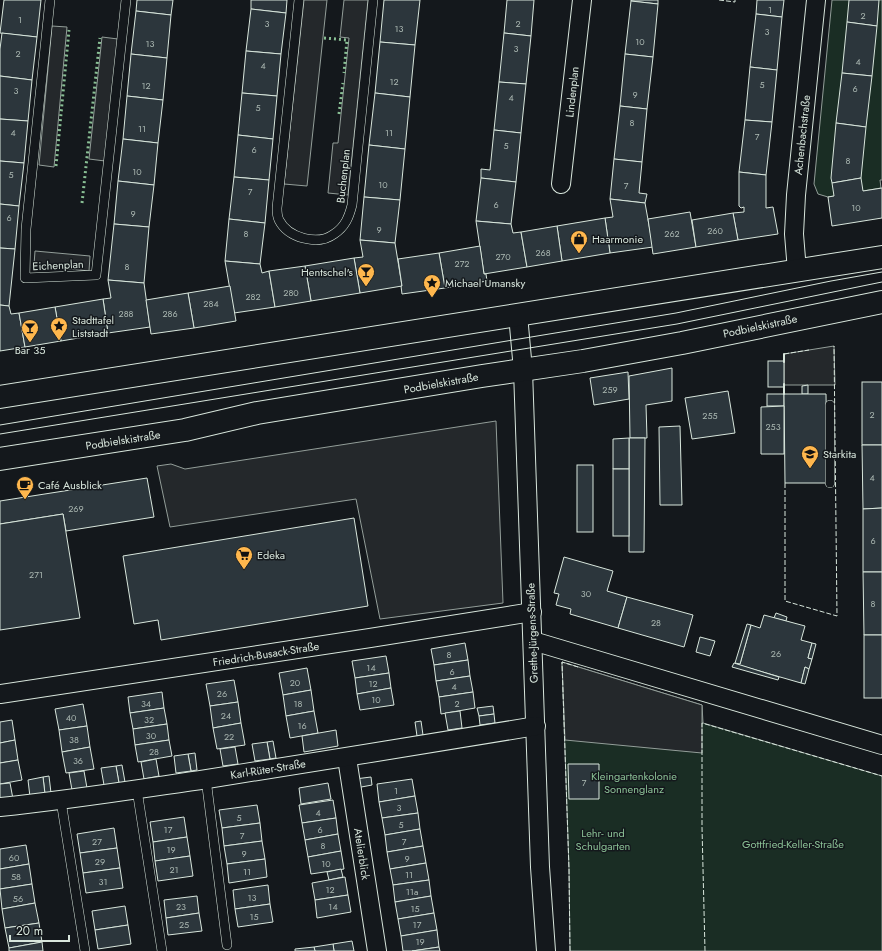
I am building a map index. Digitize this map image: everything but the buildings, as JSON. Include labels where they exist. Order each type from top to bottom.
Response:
[{"type":"main road","points":[[0,397],[882,257]]},
{"type":"main road","name":"Podbielskistraße","points":[[0,459],[185,430],[257,413],[583,361],[682,343],[882,302]]},
{"type":"street","name":"Lindenplan","points":[[561,184],[582,0]]},
{"type":"street","name":"Achenbachstraße","points":[[797,271],[794,234],[796,195],[816,0]]},
{"type":"street","name":"Grethe-Jürgens-Straße","points":[[518,315],[523,370],[540,867],[546,951]]},
{"type":"street","name":"Friedrich-Busack-Straße","points":[[0,694],[532,612]]},
{"type":"street","points":[[533,641],[882,745]]},
{"type":"street","name":"Karl-Rüter-Straße","points":[[0,807],[61,801],[137,790],[347,758],[536,726]]},
{"type":"street","name":"Atelierblick","points":[[347,758],[377,951]]},
{"type":"lane","name":"Eichenplan","points":[[50,0],[25,236],[24,278],[96,275],[126,0]]},
{"type":"lane","name":"Buchenplan","points":[[299,0],[277,208],[280,221],[285,227],[293,234],[311,240],[334,235],[344,225],[350,215],[373,0]]},
{"type":"lane","points":[[830,406],[830,483]]},
{"type":"lane","points":[[206,779],[227,945]]},
{"type":"lane","points":[[137,790],[162,951]]},
{"type":"lane","points":[[61,801],[85,951]]},
{"type":"green space","points":[[832,0],[882,0],[882,180],[880,180],[881,188],[828,197],[818,194],[814,184]]},
{"type":"green space","points":[[562,662],[702,705],[703,723],[882,776],[882,951],[570,951],[569,869]]},
{"type":"shaded area","points":[[304,0],[327,0],[307,186],[284,184]]},
{"type":"shaded area","points":[[344,0],[368,0],[348,195],[328,193],[333,143],[338,143],[349,38],[340,37]]},
{"type":"shaded area","points":[[52,26],[67,27],[54,167],[39,165]]},
{"type":"shaded area","points":[[102,37],[118,39],[105,161],[89,159]]},
{"type":"shaded area","points":[[35,251],[90,256],[89,271],[34,265]]},
{"type":"shaded area","points":[[834,346],[835,385],[784,385],[784,354]]},
{"type":"shaded area","points":[[496,421],[503,603],[380,619],[356,499],[170,527],[157,466],[171,464],[185,469]]},
{"type":"shaded area","points":[[562,662],[702,705],[702,753],[565,740]]},
{"type":"tram line","points":[[0,425],[676,313],[882,272]]},
{"type":"tram line","points":[[0,434],[677,324],[882,282]]},
{"type":"hedge","points":[[56,166],[69,30]]},
{"type":"hedge","points":[[82,203],[100,38]]},
{"type":"hedge","points":[[324,38],[347,40],[344,73]]},
{"type":"hedge","points":[[339,114],[343,83]]},
{"type":"fence","points":[[719,0],[735,2],[735,0]]},
{"type":"fence","points":[[785,483],[785,601],[837,616],[834,346]]},
{"type":"fence","points":[[784,354],[809,350]]},
{"type":"fence","points":[[570,951],[569,869],[562,662],[578,667]]},
{"type":"fence","points":[[705,951],[702,827],[702,723],[882,776]]},
{"type":"wall","points":[[784,354],[784,362]]},
{"type":"wall","points":[[784,384],[784,394]]},
{"type":"place","name":"Haarmonie","points":[[579,254]]},
{"type":"place","name":"Hentschel's","points":[[366,287]]},
{"type":"place","name":"Michael Umansky","points":[[432,298]]},
{"type":"place","name":"Stadttafel Liststadt","points":[[59,341]]},
{"type":"place","name":"Bar 35","points":[[30,343]]},
{"type":"place","name":"Starkita","points":[[810,469]]},
{"type":"place","name":"Café Ausblick","points":[[25,500]]},
{"type":"place","name":"Edeka","points":[[244,570]]},
{"type":"park label","name":"Kleingartenkolonie Sonnenglanz","points":[[634,782]]},
{"type":"park label","name":"Lehr- und Schulgarten","points":[[603,839]]},
{"type":"park label","name":"Gottfried-Keller-Straße","points":[[793,844]]}]
